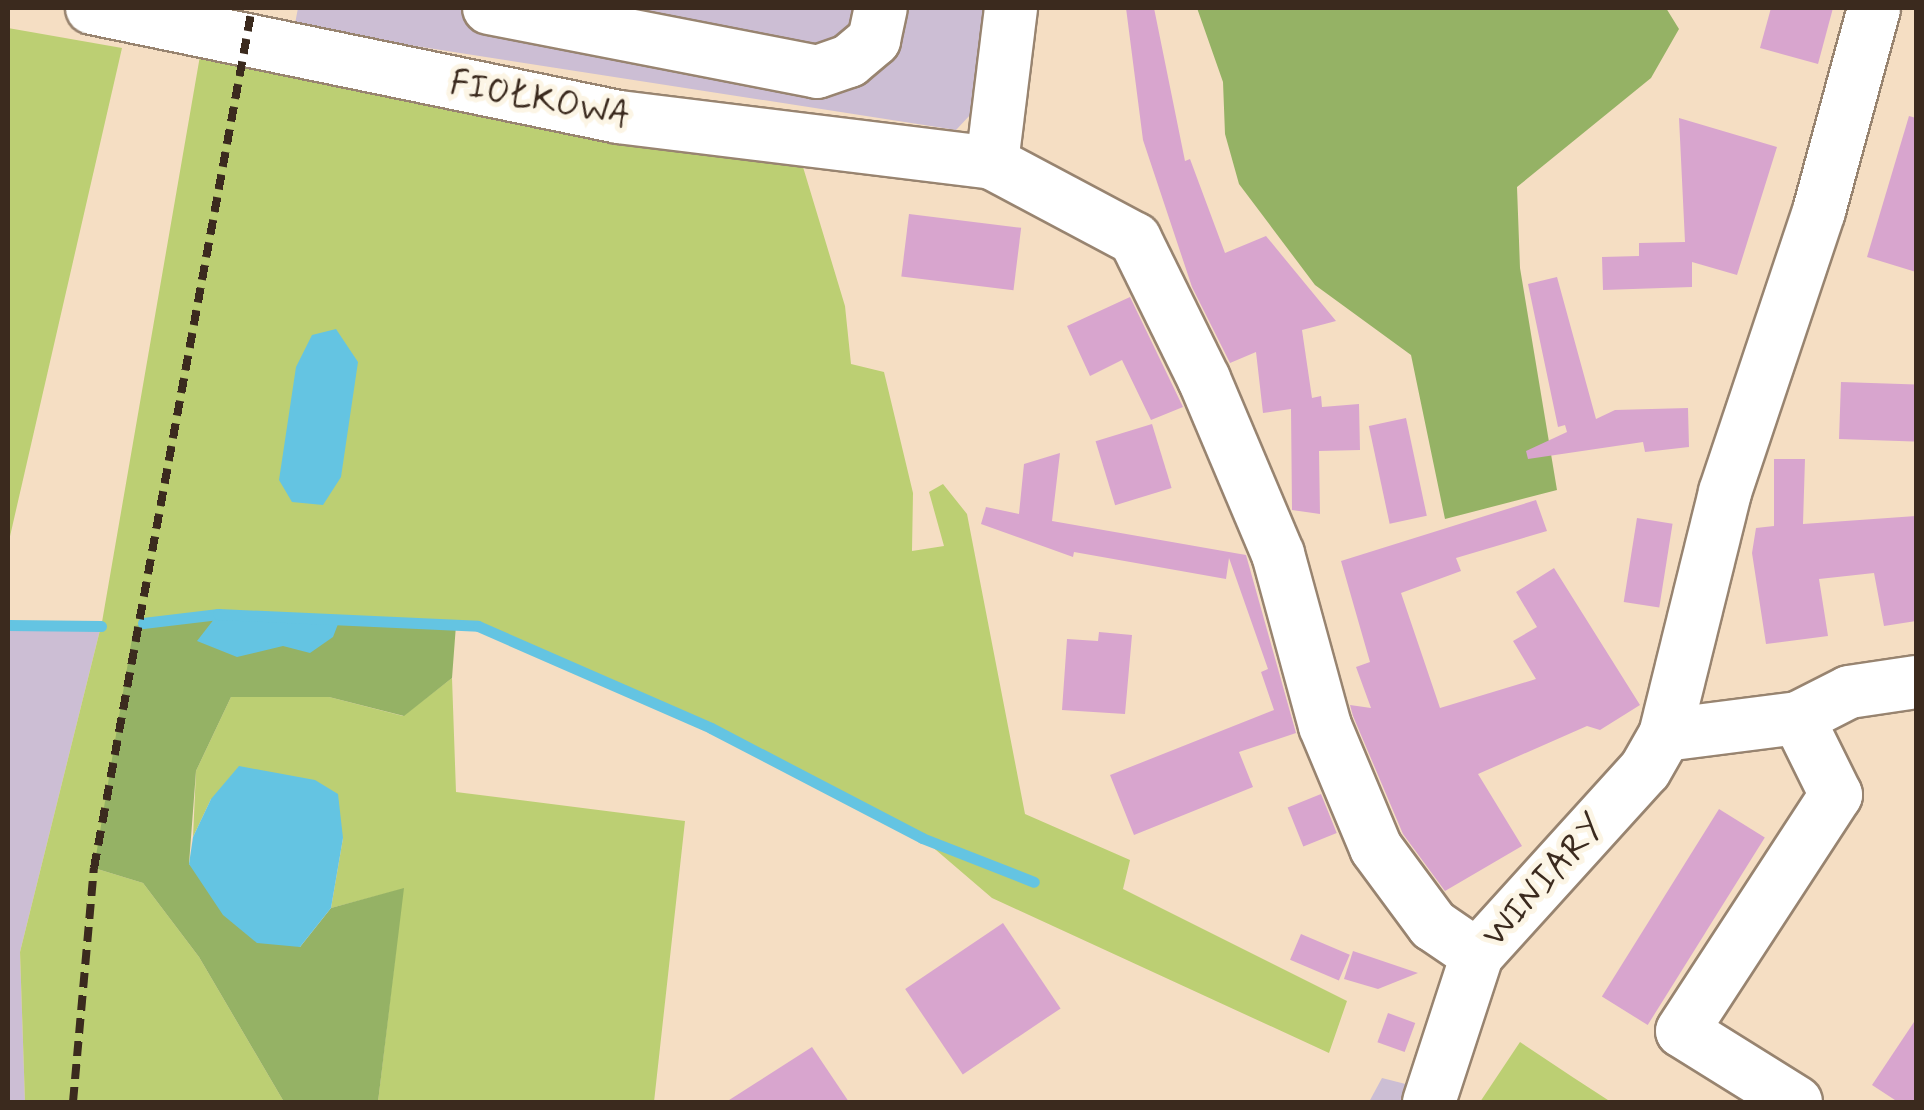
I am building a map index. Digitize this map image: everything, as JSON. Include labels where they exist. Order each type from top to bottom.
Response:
[{"type":"street","name":"FIOŁKOWA","points":[[92,8],[619,116],[992,163]]},
{"type":"street","points":[[489,8],[817,72],[849,61],[874,40],[882,8]]},
{"type":"street","points":[[992,163],[1011,8]]},
{"type":"street","name":"WINIARY","points":[[992,163],[1135,239],[1204,379],[1278,554],[1325,726],[1376,848],[1433,924],[1477,955],[1645,770],[1666,735],[1725,492],[1819,211],[1874,8]]},
{"type":"street","points":[[1666,735],[1803,716],[1848,692],[1916,682]]},
{"type":"street","points":[[1803,716],[1851,729],[1916,719]]},
{"type":"street","points":[[1796,1102],[1682,1032],[1836,795],[1803,716]]},
{"type":"street","points":[[1429,1102],[1477,955]]},
{"type":"shaded area","points":[[298,8],[1002,8],[987,97],[956,130],[370,39],[290,50]]},
{"type":"shaded area","points":[[8,623],[101,626],[20,952],[25,1102],[8,1102]]},
{"type":"shaded area","points":[[1382,1078],[1433,1091],[1429,1102],[1369,1102]]},
{"type":"green space","points":[[1197,8],[1666,8],[1679,29],[1651,78],[1517,187],[1520,268],[1557,490],[1445,519],[1411,355],[1315,285],[1239,184],[1225,134],[1223,82]]},
{"type":"green space","points":[[8,28],[122,48],[8,545]]},
{"type":"green space","points":[[201,50],[293,75],[803,167],[845,306],[851,364],[884,372],[913,493],[912,551],[944,546],[929,492],[943,484],[967,514],[1025,814],[1130,860],[1123,889],[1347,1001],[1329,1053],[992,898],[922,838],[711,728],[478,626],[218,614],[157,622],[94,868],[143,883],[199,957],[284,1102],[25,1102],[20,952],[102,622]]},
{"type":"green space","points":[[218,614],[456,625],[452,678],[404,716],[329,697],[231,697],[196,771],[189,864],[300,947],[331,908],[404,888],[378,1102],[284,1102],[199,957],[143,883],[94,868],[134,626]]},
{"type":"green space","points":[[452,678],[456,792],[685,821],[654,1102],[378,1102],[403,889],[331,908],[343,838],[211,799],[193,837],[196,771],[231,697],[329,697],[403,716]]},
{"type":"green space","points":[[1520,1042],[1574,1078],[1611,1102],[1480,1102]]},
{"type":"water","points":[[336,329],[358,362],[341,477],[323,505],[292,502],[279,480],[296,367],[312,335]]},
{"type":"water","points":[[218,614],[340,619],[333,637],[310,653],[283,646],[237,657],[197,641]]},
{"type":"water","points":[[239,766],[315,780],[338,794],[343,838],[331,908],[300,947],[257,943],[223,915],[189,864],[193,837],[211,799]]},
{"type":"building","points":[[1126,8],[1154,8],[1185,161],[1190,159],[1225,253],[1266,236],[1336,321],[1302,330],[1312,398],[1321,396],[1322,407],[1359,404],[1360,450],[1319,451],[1320,514],[1292,510],[1291,409],[1263,413],[1256,352],[1230,363],[1192,287],[1143,140]]},
{"type":"building","points":[[1771,8],[1833,8],[1818,64],[1760,48]]},
{"type":"building","points":[[1909,116],[1916,118],[1916,272],[1867,257]]},
{"type":"building","points":[[1679,118],[1777,147],[1737,275],[1692,262],[1692,287],[1603,290],[1602,257],[1639,256],[1639,243],[1685,242]]},
{"type":"building","points":[[909,214],[1021,228],[1013,290],[901,277]]},
{"type":"building","points":[[1557,277],[1596,419],[1615,410],[1688,408],[1689,447],[1645,452],[1643,442],[1528,459],[1526,451],[1567,432],[1565,425],[1558,427],[1528,284]]},
{"type":"building","points":[[1130,297],[1183,407],[1151,420],[1122,360],[1090,376],[1067,326]]},
{"type":"building","points":[[1841,382],[1916,385],[1914,442],[1839,439]]},
{"type":"building","points":[[1406,418],[1427,516],[1390,524],[1369,426]]},
{"type":"building","points":[[1152,424],[1172,488],[1115,505],[1096,441]]},
{"type":"building","points":[[1060,453],[1052,521],[1246,555],[1296,733],[1239,752],[1253,787],[1134,835],[1110,775],[1274,710],[1261,672],[1268,669],[1229,558],[1226,579],[1074,552],[1073,557],[981,524],[986,507],[1019,514],[1024,464]]},
{"type":"building","points":[[1774,459],[1805,459],[1803,524],[1916,516],[1916,621],[1884,626],[1874,573],[1819,579],[1828,636],[1766,644],[1752,553],[1756,528],[1774,526]]},
{"type":"building","points":[[1536,500],[1547,531],[1456,558],[1461,571],[1401,593],[1440,708],[1536,679],[1513,641],[1537,627],[1516,592],[1554,568],[1640,705],[1600,730],[1587,726],[1478,774],[1522,846],[1445,891],[1403,834],[1353,716],[1350,705],[1371,708],[1356,667],[1370,662],[1341,561]]},
{"type":"building","points":[[1637,518],[1673,524],[1659,608],[1624,602]]},
{"type":"building","points":[[1099,632],[1132,635],[1125,714],[1062,710],[1067,639],[1098,641]]},
{"type":"building","points":[[1321,794],[1337,833],[1303,846],[1288,807]]},
{"type":"building","points":[[1719,809],[1765,838],[1648,1025],[1602,996]]},
{"type":"building","points":[[1003,923],[1061,1008],[963,1074],[905,989]]},
{"type":"building","points":[[1301,934],[1350,955],[1339,980],[1290,960]]},
{"type":"building","points":[[1353,951],[1418,973],[1378,989],[1344,979]]},
{"type":"building","points":[[1388,1013],[1415,1023],[1405,1052],[1377,1042]]},
{"type":"building","points":[[1916,1019],[1916,1102],[1898,1102],[1872,1085]]},
{"type":"building","points":[[812,1047],[849,1102],[726,1102]]},
{"type":"waterway","points":[[143,623],[218,614],[478,626],[711,728],[922,838],[1034,882]]},
{"type":"waterway","points":[[8,625],[101,626]]},
{"type":"railway","points":[[73,1102],[94,868],[252,8]]}]
